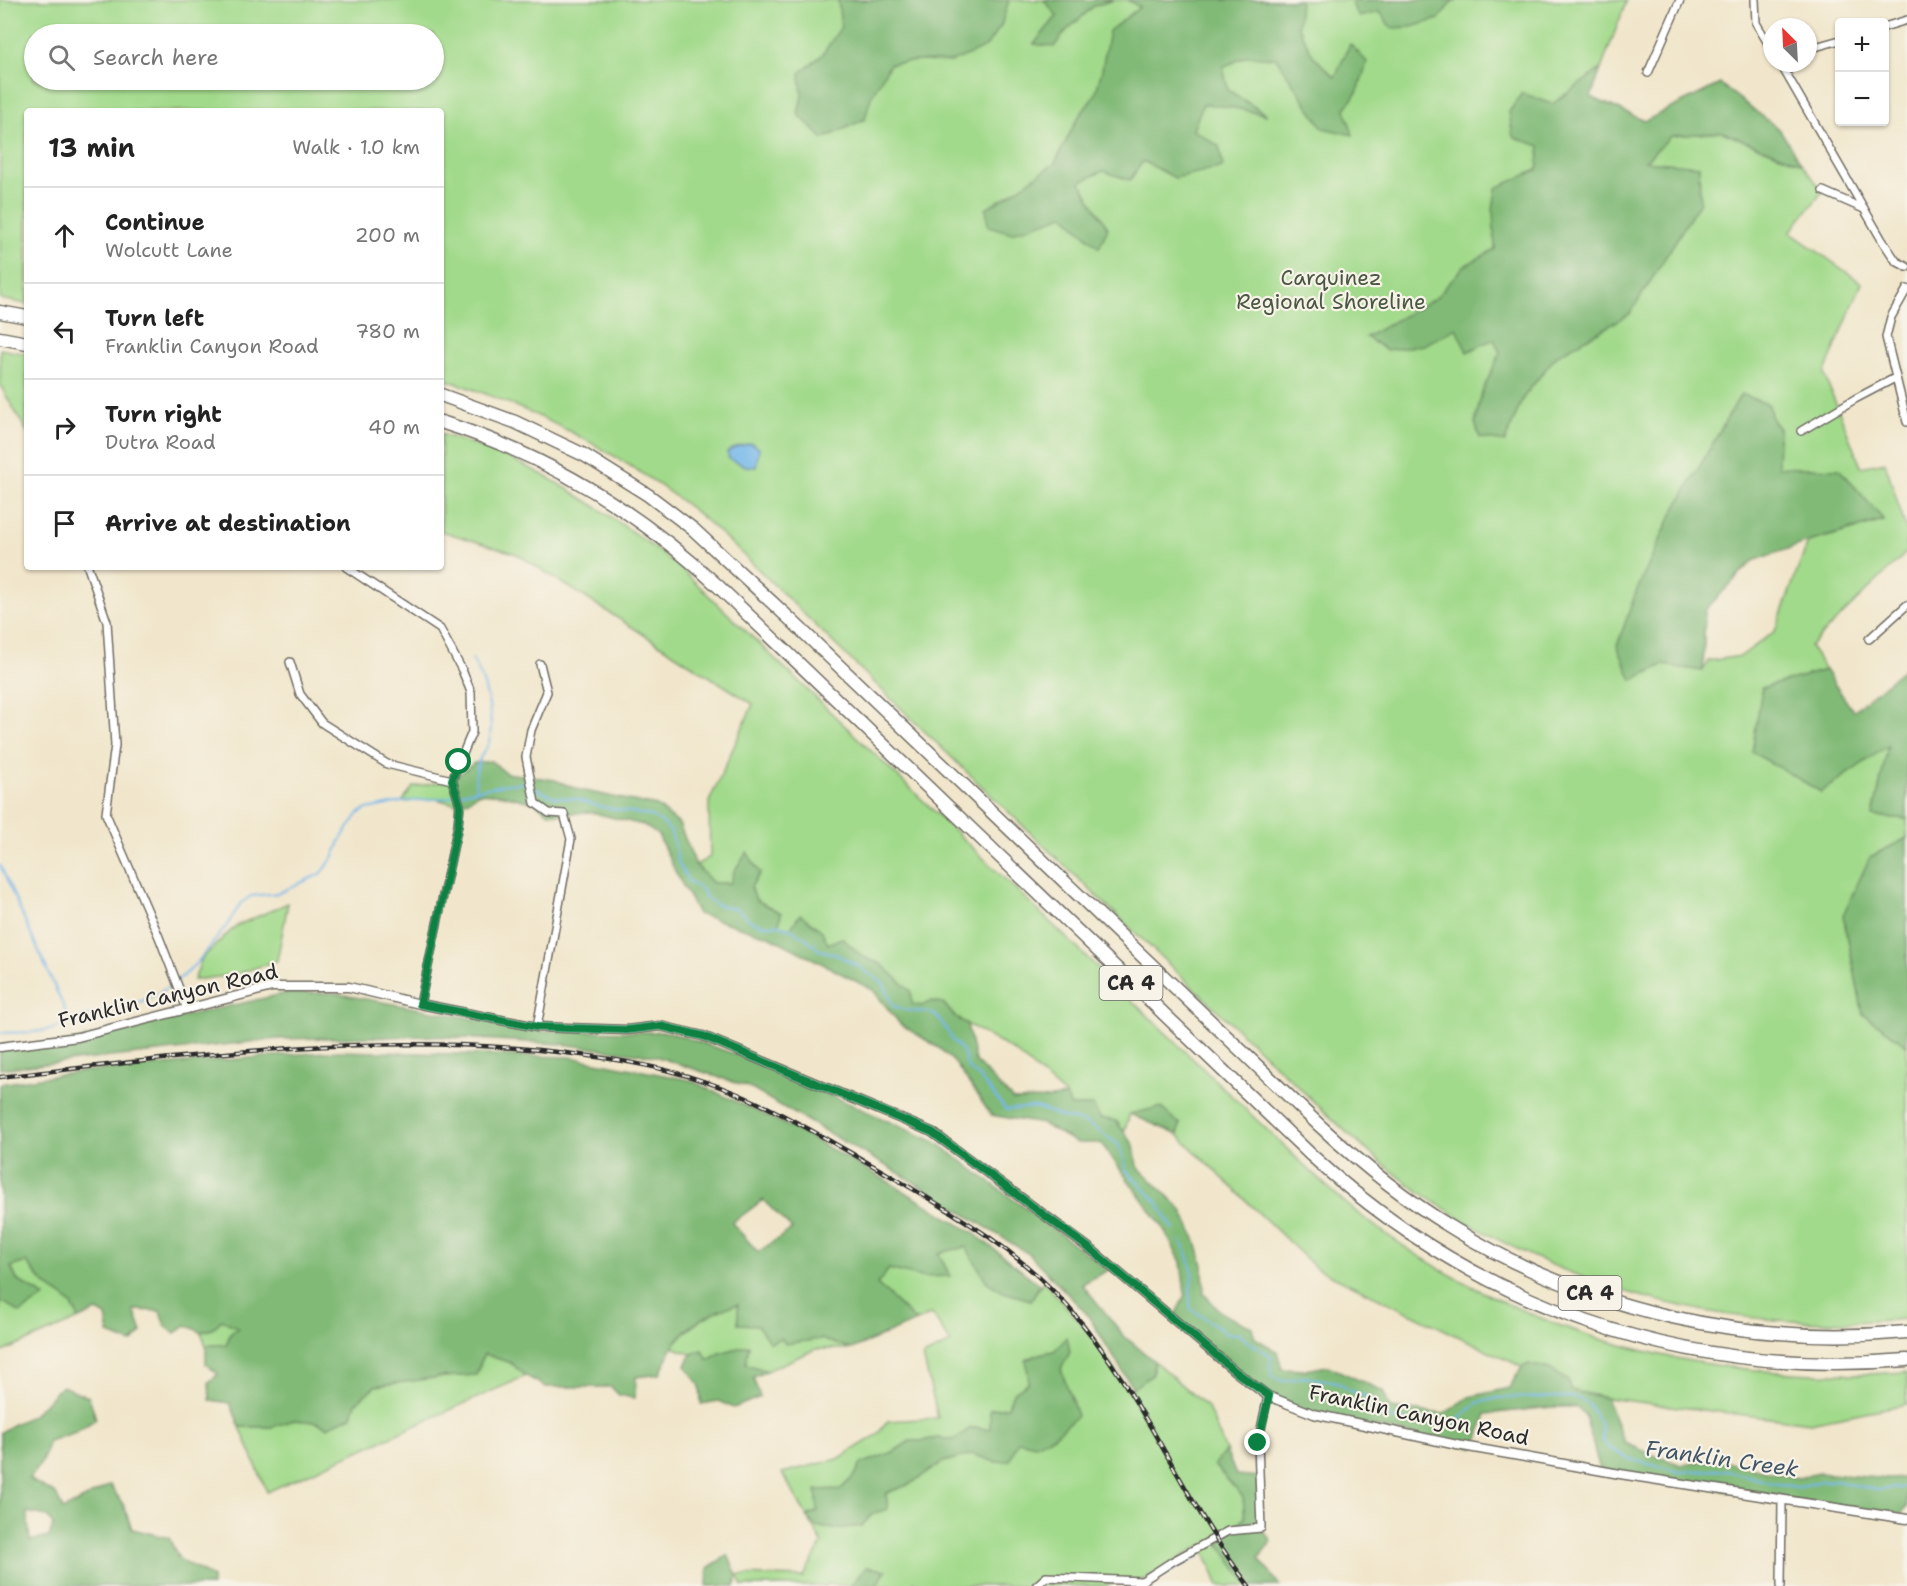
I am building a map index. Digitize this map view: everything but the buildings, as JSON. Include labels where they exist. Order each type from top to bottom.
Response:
[{"type":"highway","points":[[0,312],[24,316]]},
{"type":"highway","points":[[0,338],[24,342]]},
{"type":"highway","name":"CA 4","points":[[444,395],[515,422],[584,455],[632,484],[693,530],[777,607],[1326,1131],[1376,1174],[1437,1219],[1486,1247],[1557,1281],[1613,1301],[1668,1316],[1722,1327],[1779,1333],[1845,1335],[1907,1332]]},
{"type":"highway","name":"CA 4","points":[[444,423],[497,442],[566,475],[623,510],[676,549],[719,587],[1303,1148],[1368,1204],[1415,1238],[1481,1276],[1533,1301],[1586,1322],[1659,1343],[1716,1354],[1773,1361],[1830,1363],[1907,1360]]},
{"type":"street","points":[[1648,73],[1680,0]]},
{"type":"street","points":[[1755,0],[1756,23],[1763,35]]},
{"type":"street","points":[[1889,25],[1907,20]]},
{"type":"street","points":[[1817,46],[1835,41]]},
{"type":"street","points":[[1785,72],[1896,261],[1907,267]]},
{"type":"street","points":[[1823,191],[1864,209]]},
{"type":"street","points":[[1907,289],[1891,317],[1886,337],[1907,422]]},
{"type":"street","points":[[1801,431],[1895,378]]},
{"type":"street","points":[[89,570],[107,622],[115,745],[106,814],[187,1009]]},
{"type":"street","points":[[351,570],[440,629],[471,692],[472,732],[452,780],[460,805],[420,1004]]},
{"type":"street","points":[[1869,639],[1907,604]]},
{"type":"street","points":[[290,662],[300,694],[322,723],[387,764],[452,780]]},
{"type":"street","points":[[537,1027],[571,839],[564,814],[549,813],[536,803],[526,757],[531,730],[547,692],[540,664]]},
{"type":"street","name":"Franklin Canyon Road","points":[[0,1047],[78,1037],[272,987],[349,987],[420,1004],[537,1027],[627,1030],[660,1026],[703,1036],[932,1132],[1093,1251],[1236,1372],[1269,1396],[1314,1414],[1398,1433],[1620,1474],[1907,1519]]},
{"type":"street","points":[[1036,1586],[1046,1577],[1142,1581],[1228,1531],[1261,1528],[1258,1443],[1269,1396]]},
{"type":"street","points":[[1781,1586],[1782,1501]]},
{"type":"green space","name":"Carquinez Regional Shoreline","points":[[0,0],[1627,0],[1601,69],[1553,104],[1605,178],[1700,195],[1699,166],[1644,162],[1671,136],[1722,132],[1801,163],[1823,191],[1790,232],[1862,283],[1824,374],[1861,467],[1885,462],[1907,532],[1907,552],[1810,646],[1825,670],[1762,688],[1889,745],[1873,816],[1907,819],[1907,838],[1870,857],[1863,1014],[1907,1045],[1907,1319],[1838,1322],[1774,1320],[1721,1314],[1617,1289],[1566,1271],[1469,1224],[1424,1195],[1371,1154],[1094,894],[703,518],[656,483],[598,446],[506,402],[444,379],[444,108],[24,108],[24,303],[0,299]],"holes":[[[1741,395],[1769,405],[1772,420],[1779,429],[1778,468],[1839,469],[1884,521],[1808,542],[1775,631],[1741,656],[1708,661],[1703,671],[1663,665],[1632,680],[1635,595],[1670,518]]]},
{"type":"green space","points":[[838,0],[1009,0],[1001,26],[986,47],[952,62],[918,61],[890,64],[871,97],[865,119],[823,139],[798,114],[802,96],[800,73],[822,55],[841,27]]},
{"type":"green space","points":[[1044,0],[1114,0],[1094,6],[1066,31],[1054,47],[1034,44],[1057,16]]},
{"type":"green space","points":[[1127,0],[1300,0],[1298,27],[1314,57],[1335,77],[1350,44],[1367,62],[1358,91],[1345,109],[1353,135],[1323,128],[1276,58],[1247,56],[1223,67],[1228,90],[1267,115],[1203,104],[1193,130],[1219,146],[1223,167],[1175,178],[1143,161],[1130,180],[1103,171],[1080,182],[1108,228],[1099,248],[1064,215],[1012,233],[988,226],[986,208],[1055,163],[1077,119],[1095,95],[1109,31],[1140,7]]},
{"type":"green space","points":[[1357,0],[1458,0],[1451,2],[1439,19],[1411,27],[1391,28],[1380,12],[1359,17],[1352,4]]},
{"type":"green space","points":[[1601,69],[1591,97],[1645,121],[1720,84],[1780,130],[1801,163],[1722,132],[1671,136],[1645,161],[1699,166],[1700,202],[1630,314],[1556,356],[1523,398],[1505,442],[1480,438],[1475,423],[1482,392],[1500,353],[1494,339],[1467,352],[1456,328],[1424,345],[1386,350],[1366,337],[1436,298],[1464,266],[1495,249],[1493,211],[1496,188],[1537,170],[1540,146],[1513,137],[1509,112],[1522,93],[1552,104]]},
{"type":"green space","points":[[0,349],[24,353],[24,427],[0,385]]},
{"type":"green space","points":[[1741,394],[1769,405],[1772,420],[1779,429],[1778,467],[1839,469],[1884,520],[1753,561],[1705,610],[1703,671],[1663,665],[1632,680],[1617,646],[1635,595],[1670,518]]},
{"type":"green space","points":[[444,435],[498,453],[546,476],[614,519],[678,566],[1323,1183],[1360,1215],[1421,1257],[1485,1293],[1551,1322],[1619,1344],[1689,1361],[1760,1371],[1833,1374],[1907,1372],[1907,1404],[1810,1423],[1606,1398],[1570,1390],[1567,1381],[1529,1364],[1522,1367],[1316,1268],[1178,1135],[1180,1123],[1130,1114],[1124,1132],[1116,1121],[1100,1119],[1093,1106],[1071,1106],[1066,1096],[1014,1051],[955,1017],[943,1003],[932,1001],[921,1006],[911,1004],[895,978],[881,964],[779,925],[781,913],[756,900],[750,887],[760,873],[731,883],[712,883],[696,865],[710,857],[709,802],[753,704],[517,554],[444,532]]},
{"type":"green space","points":[[1907,666],[1907,819],[1873,816],[1888,746],[1821,792],[1752,752],[1762,688],[1825,670],[1853,711]]},
{"type":"green space","points":[[491,761],[506,773],[555,780],[580,790],[657,806],[679,824],[696,865],[713,883],[731,883],[734,871],[747,852],[760,873],[751,887],[756,900],[781,913],[779,925],[791,928],[800,914],[822,931],[828,944],[842,938],[863,957],[881,964],[911,991],[912,1004],[921,1006],[932,1001],[943,1003],[955,1017],[967,1024],[975,1061],[1013,1100],[1066,1096],[1071,1106],[1093,1106],[1100,1118],[1116,1121],[1134,1145],[1137,1166],[1182,1210],[1195,1239],[1203,1265],[1204,1294],[1223,1314],[1252,1327],[1255,1338],[1277,1351],[1282,1369],[1305,1370],[1328,1366],[1383,1391],[1390,1408],[1444,1414],[1469,1397],[1509,1388],[1522,1367],[1529,1364],[1550,1369],[1568,1381],[1570,1390],[1606,1398],[1625,1443],[1653,1455],[1682,1465],[1717,1460],[1798,1478],[1819,1473],[1889,1479],[1907,1478],[1907,1506],[1899,1518],[1600,1470],[1585,1415],[1576,1407],[1552,1407],[1486,1414],[1475,1448],[1314,1414],[1268,1396],[1174,1319],[1185,1294],[1181,1262],[1162,1226],[1101,1143],[1077,1143],[1042,1124],[991,1115],[955,1063],[939,1048],[900,1024],[873,990],[771,937],[698,914],[658,835],[643,825],[590,812],[549,813],[535,803],[503,795],[479,793],[460,805],[452,780],[474,763]]},
{"type":"green space","points":[[452,780],[460,805],[436,799],[402,802],[413,787]]},
{"type":"green space","points":[[1907,838],[1907,1045],[1863,1014],[1843,915],[1870,857]]},
{"type":"green space","points":[[288,903],[277,961],[233,975],[194,980],[202,958],[236,926]]},
{"type":"green space","points":[[287,993],[333,993],[542,1031],[669,1032],[747,1058],[937,1143],[1109,1270],[1082,1284],[1124,1336],[1154,1361],[1152,1375],[1133,1388],[1087,1314],[1029,1254],[904,1176],[748,1087],[655,1056],[561,1044],[433,1036],[277,1039],[0,1069],[0,1049],[60,1044]]},
{"type":"green space","points":[[339,1051],[570,1057],[690,1080],[797,1130],[889,1182],[975,1234],[1040,1285],[1031,1300],[1003,1292],[987,1282],[966,1247],[938,1253],[950,1276],[922,1277],[889,1269],[877,1284],[916,1321],[852,1349],[821,1339],[785,1344],[781,1338],[770,1343],[757,1325],[738,1324],[738,1304],[700,1320],[684,1332],[672,1348],[660,1374],[636,1377],[635,1398],[619,1395],[611,1387],[546,1387],[526,1376],[511,1363],[484,1354],[476,1375],[440,1377],[375,1386],[356,1403],[352,1416],[327,1427],[316,1422],[294,1420],[271,1427],[240,1427],[230,1403],[210,1400],[209,1382],[218,1374],[206,1364],[206,1345],[226,1345],[231,1333],[238,1328],[222,1320],[212,1329],[201,1332],[186,1325],[175,1333],[165,1326],[160,1311],[134,1310],[142,1332],[132,1343],[109,1334],[106,1316],[97,1311],[79,1319],[71,1304],[42,1281],[26,1262],[11,1267],[17,1280],[45,1297],[20,1313],[5,1303],[0,1303],[0,1084],[86,1071]],"holes":[[[763,1200],[792,1229],[758,1252],[732,1223]]]},
{"type":"green space","points":[[1160,1107],[1180,1124],[1178,1135],[1130,1114]]},
{"type":"green space","points":[[966,1246],[987,1282],[1031,1300],[1043,1281],[1088,1330],[1128,1390],[1152,1375],[1154,1361],[1208,1408],[1226,1451],[1214,1465],[1243,1497],[1245,1518],[1228,1531],[1220,1545],[1249,1586],[1219,1586],[1202,1545],[1142,1581],[1122,1580],[1106,1586],[928,1586],[913,1582],[911,1586],[876,1586],[886,1570],[866,1567],[850,1586],[828,1584],[826,1586],[742,1586],[737,1575],[803,1577],[822,1543],[813,1526],[834,1529],[861,1526],[874,1513],[886,1493],[910,1484],[943,1462],[973,1454],[995,1462],[1018,1440],[1035,1444],[1054,1436],[1073,1401],[1061,1369],[1070,1352],[1054,1351],[1039,1354],[1029,1382],[1013,1393],[1008,1407],[990,1429],[971,1428],[953,1440],[939,1438],[910,1441],[893,1452],[861,1464],[855,1475],[841,1489],[818,1511],[807,1516],[782,1473],[838,1459],[877,1435],[888,1421],[938,1418],[923,1356],[951,1343],[932,1314],[916,1321],[877,1284],[889,1269],[922,1277],[950,1275],[938,1253]]},
{"type":"green space","points":[[26,1262],[42,1281],[71,1304],[79,1319],[0,1353],[0,1303],[44,1296],[17,1280],[11,1266]]},
{"type":"green space","points":[[738,1304],[757,1325],[782,1338],[821,1339],[852,1349],[816,1349],[767,1371],[745,1364],[749,1346],[720,1353],[708,1361],[702,1351],[691,1354],[672,1347],[701,1320]]},
{"type":"green space","points":[[222,1319],[239,1328],[231,1333],[226,1345],[206,1345],[201,1332],[212,1329]]},
{"type":"green space","points":[[1067,1337],[1070,1352],[1061,1369],[1077,1416],[1054,1436],[1035,1445],[1018,1441],[1010,1460],[996,1462],[972,1454],[943,1462],[910,1484],[886,1493],[888,1509],[874,1513],[861,1526],[834,1529],[813,1526],[807,1516],[818,1511],[816,1490],[841,1489],[855,1475],[861,1464],[893,1452],[910,1441],[939,1438],[953,1440],[971,1428],[990,1429],[990,1409],[1008,1407],[1013,1393],[1029,1382],[1026,1360],[1054,1351]]},
{"type":"green space","points":[[749,1345],[746,1364],[767,1371],[753,1377],[760,1397],[734,1408],[718,1401],[701,1404],[700,1386],[686,1366],[691,1354],[702,1350],[708,1360],[720,1353]]},
{"type":"green space","points":[[484,1354],[511,1363],[526,1376],[267,1492],[240,1427],[271,1427],[294,1420],[316,1422],[328,1427],[375,1386],[440,1377],[476,1375]]},
{"type":"green space","points":[[62,1386],[89,1397],[96,1419],[76,1432],[49,1441],[42,1461],[29,1479],[56,1494],[63,1510],[110,1485],[123,1504],[132,1529],[169,1538],[179,1559],[212,1577],[212,1586],[0,1586],[0,1433],[33,1415]],"holes":[[[27,1512],[47,1516],[53,1525],[49,1537],[30,1541]]]},
{"type":"green space","points":[[1226,1451],[1236,1475],[1259,1477],[1261,1528],[1271,1540],[1259,1558],[1280,1586],[1249,1586],[1220,1545],[1219,1539],[1245,1518],[1243,1497],[1214,1465]]},
{"type":"green space","points":[[728,1555],[737,1575],[735,1586],[707,1586],[708,1568]]},
{"type":"green space","points":[[866,1567],[886,1570],[876,1586],[850,1586]]},
{"type":"water","points":[[751,443],[759,448],[756,467],[746,466],[729,459],[727,452]]},
{"type":"waterway","points":[[472,659],[485,688],[491,722],[489,742],[476,772],[476,791]]},
{"type":"waterway","name":"Franklin Creek","points":[[0,1033],[53,1029],[92,1014],[125,1008],[167,988],[188,972],[201,958],[241,903],[251,896],[279,893],[322,873],[359,813],[367,809],[402,802],[447,798],[508,784],[525,783],[529,785]]},
{"type":"waterway","name":"Franklin Creek","points":[[534,788],[554,797],[576,799],[597,806],[651,816],[663,823],[671,832],[679,864],[688,881],[704,891],[705,897],[717,905],[737,909],[751,921],[791,929],[806,938],[819,950],[835,954],[858,966],[884,984],[893,1006],[905,1010],[932,1013],[941,1021],[954,1042],[963,1051],[968,1068],[980,1078],[1006,1110],[1036,1107],[1065,1118],[1087,1123],[1118,1144],[1124,1158],[1125,1169],[1157,1202],[1174,1230]]},
{"type":"waterway","points":[[0,865],[70,1021]]},
{"type":"waterway","name":"Franklin Creek","points":[[1180,1240],[1191,1268],[1189,1300],[1191,1309],[1226,1334],[1239,1334],[1267,1353],[1271,1357],[1272,1377],[1283,1381],[1305,1377],[1337,1382],[1369,1398],[1378,1410],[1394,1419],[1446,1426],[1457,1421],[1477,1403],[1498,1398],[1569,1397],[1589,1404],[1602,1427],[1602,1439],[1609,1448],[1629,1459],[1680,1472],[1716,1470],[1733,1472],[1772,1483],[1797,1487],[1821,1481],[1836,1481],[1876,1490],[1907,1487]]},
{"type":"waterway","points":[[1148,1583],[1200,1556]]},
{"type":"railway","points":[[0,1077],[201,1055],[269,1050],[404,1044],[471,1045],[539,1050],[623,1061],[686,1075],[752,1100],[797,1122],[933,1201],[982,1232],[1027,1266],[1048,1286],[1094,1339],[1118,1373],[1202,1517],[1249,1586]]},
{"type":"route","points":[[459,762],[452,780],[460,805],[458,825],[420,1004],[537,1027],[627,1030],[660,1026],[703,1036],[932,1132],[1093,1251],[1236,1372],[1269,1396],[1258,1443]]}]
